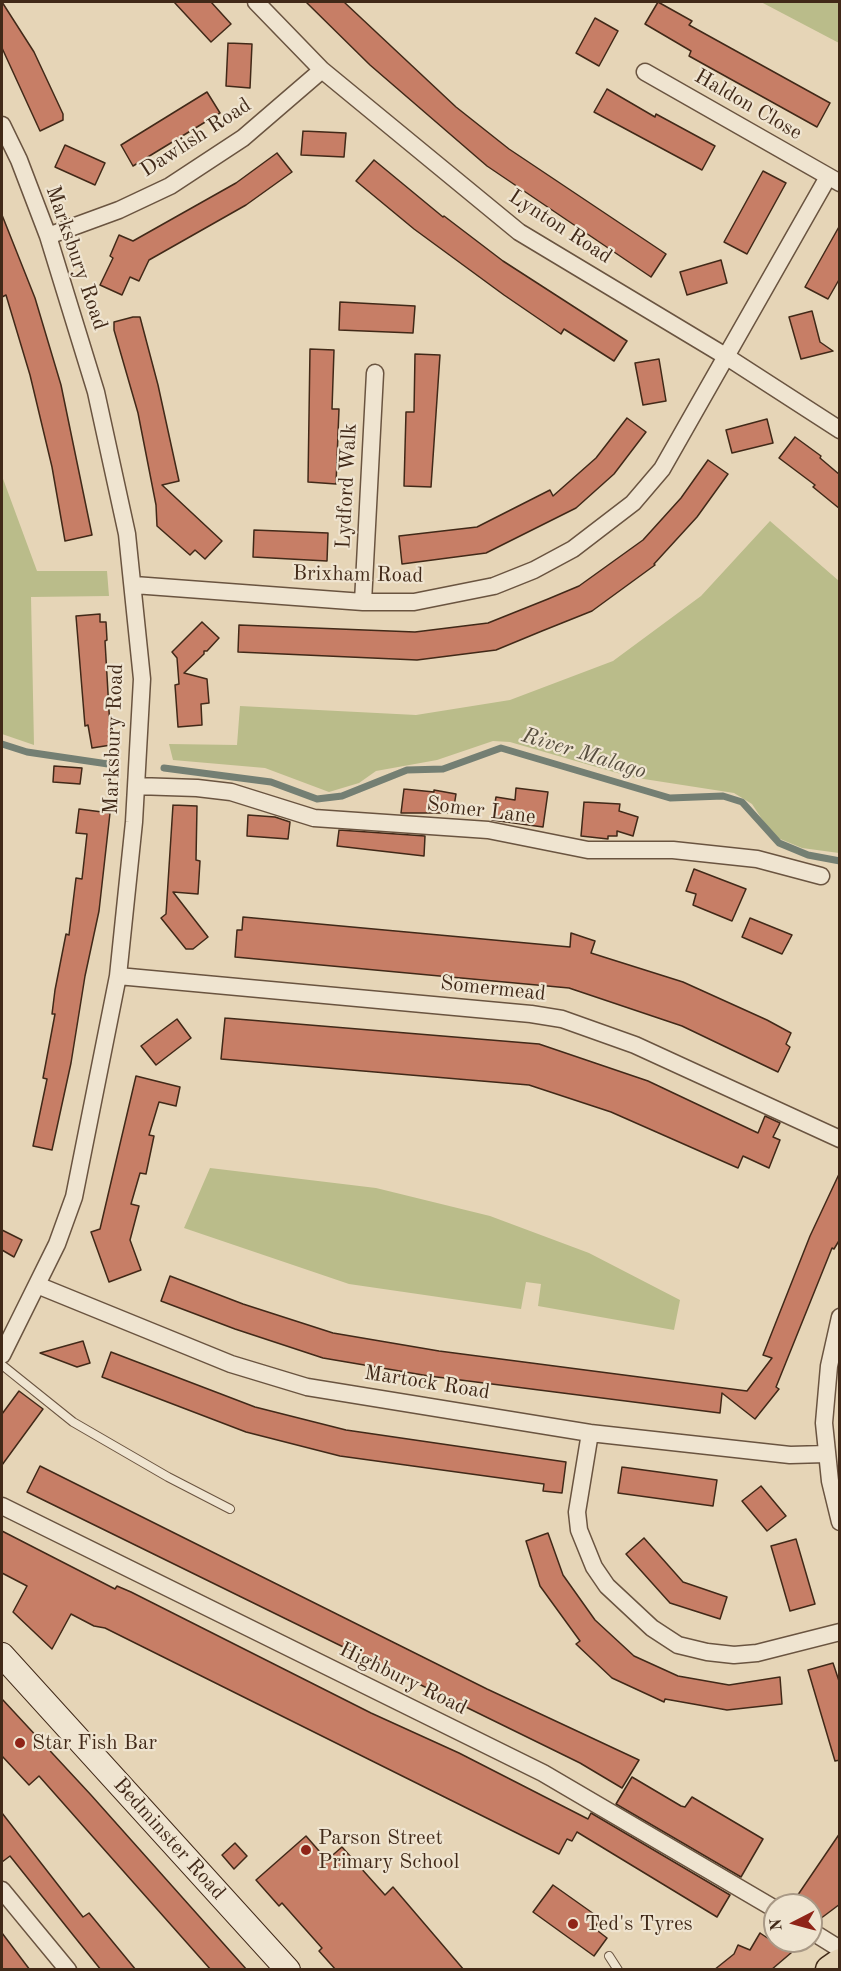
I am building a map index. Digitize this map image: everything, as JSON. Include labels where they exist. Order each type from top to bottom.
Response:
[{"type":"highway","points":[[830,1970],[840,1963]]},
{"type":"main road","name":"Bedminster Road","points":[[2,1655],[288,1970]]},
{"type":"street","name":"Lynton Road","points":[[256,2],[322,70],[519,232],[727,357],[840,430]]},
{"type":"street","name":"Dawlish Road","points":[[48,236],[119,210],[170,186],[243,138],[322,70]]},
{"type":"street","name":"Haldon Close","points":[[645,72],[834,180],[727,357]]},
{"type":"street","name":"Marksbury Road","points":[[2,125],[19,160],[48,236],[96,392],[127,534],[142,680],[127,912],[118,976],[74,1197],[57,1244],[2,1355]]},
{"type":"street","name":"Brixham Road","points":[[134,585],[363,602],[414,602],[494,586],[534,570],[573,549],[633,503],[662,469],[727,357]]},
{"type":"street","name":"Lydford Walk","points":[[363,602],[375,374]]},
{"type":"street","name":"Somer Lane","points":[[136,783],[231,792],[314,818],[488,830],[588,850],[673,850],[757,859],[821,876]]},
{"type":"street","name":"Somermead","points":[[118,976],[531,1014],[562,1019],[635,1046],[840,1139]]},
{"type":"street","name":"Martock Road","points":[[37,1285],[231,1364],[307,1387],[590,1433],[790,1455],[826,1454]]},
{"type":"street","points":[[840,1317],[828,1366],[825,1400],[826,1454],[840,1522]]},
{"type":"street","points":[[590,1433],[577,1512],[579,1530],[594,1567],[607,1586],[651,1628],[678,1645],[735,1655],[758,1653],[840,1632]]},
{"type":"street","name":"Highbury Road","points":[[2,1506],[543,1773],[763,1902]]},
{"type":"street","points":[[2,1890],[68,1970]]},
{"type":"street","points":[[823,1938],[840,1949]]},
{"type":"lane","points":[[2,1365],[74,1422],[148,1466],[231,1509]]},
{"type":"lane","points":[[609,1956],[618,1970]]},
{"type":"green space","points":[[761,2],[839,2],[839,43]]},
{"type":"green space","points":[[2,476],[37,571],[107,571],[109,596],[31,597],[34,745],[2,734]]},
{"type":"green space","points":[[770,521],[839,581],[839,853],[802,848],[773,836],[752,804],[734,793],[631,777],[510,742],[493,741],[437,760],[376,771],[359,783],[329,792],[265,768],[173,760],[169,744],[237,745],[240,706],[416,715],[510,700],[613,661],[701,596]]},
{"type":"green space","points":[[210,1168],[376,1188],[490,1216],[589,1253],[680,1300],[674,1330],[538,1306],[541,1284],[526,1282],[521,1309],[349,1284],[184,1228]]},
{"type":"building","points":[[2,2],[34,52],[63,114],[63,120],[40,131],[2,48]]},
{"type":"building","points":[[174,2],[211,2],[231,24],[211,42]]},
{"type":"building","points":[[306,2],[344,2],[456,107],[509,149],[666,254],[651,277],[487,166],[370,65]]},
{"type":"building","points":[[658,2],[692,21],[689,25],[830,103],[817,127],[689,56],[691,51],[645,24]]},
{"type":"building","points":[[595,18],[618,31],[599,66],[576,53]]},
{"type":"building","points":[[228,43],[252,44],[250,88],[226,86]]},
{"type":"building","points":[[607,89],[655,117],[656,114],[715,146],[702,170],[594,112]]},
{"type":"building","points":[[207,92],[220,113],[133,166],[121,145]]},
{"type":"building","points":[[303,131],[346,133],[344,157],[301,155]]},
{"type":"building","points":[[65,145],[105,163],[95,185],[55,167]]},
{"type":"building","points":[[277,153],[292,172],[246,205],[149,260],[139,281],[130,277],[122,295],[100,285],[113,258],[110,256],[119,235],[133,241],[236,183]]},
{"type":"building","points":[[374,160],[443,217],[503,261],[627,341],[614,361],[564,329],[561,334],[504,295],[414,229],[356,181]]},
{"type":"building","points":[[763,171],[786,183],[747,254],[724,242]]},
{"type":"building","points":[[2,215],[35,298],[61,385],[92,535],[65,541],[52,467],[30,375],[6,295],[2,297]]},
{"type":"building","points":[[840,225],[840,278],[828,299],[805,287]]},
{"type":"building","points":[[721,260],[727,283],[687,295],[680,272]]},
{"type":"building","points":[[340,302],[415,306],[413,333],[339,330]]},
{"type":"building","points":[[812,311],[820,342],[833,351],[801,359],[789,317]]},
{"type":"building","points":[[140,317],[179,481],[162,485],[222,541],[205,559],[195,550],[190,555],[157,526],[156,505],[138,413],[114,330],[114,322]]},
{"type":"building","points":[[310,349],[334,350],[332,409],[339,409],[336,484],[308,482]]},
{"type":"building","points":[[415,354],[440,355],[431,487],[404,486],[406,412],[414,412]]},
{"type":"building","points":[[659,359],[666,401],[643,405],[635,363]]},
{"type":"building","points":[[627,418],[646,432],[614,474],[576,508],[486,553],[402,564],[399,536],[477,527],[550,490],[553,496],[596,458]]},
{"type":"building","points":[[767,419],[773,443],[732,453],[726,430]]},
{"type":"building","points":[[795,437],[821,456],[820,458],[840,475],[840,509],[813,487],[815,485],[779,458]]},
{"type":"building","points":[[708,460],[728,474],[697,517],[655,565],[592,611],[496,650],[417,660],[238,652],[239,625],[415,632],[488,623],[548,599],[579,586],[643,540],[681,498]]},
{"type":"building","points":[[254,530],[328,533],[327,561],[253,557]]},
{"type":"building","points":[[100,614],[100,622],[106,622],[111,745],[92,748],[88,725],[85,726],[76,616]]},
{"type":"building","points":[[202,622],[219,638],[184,673],[207,679],[209,703],[201,704],[202,725],[178,727],[175,685],[179,684],[177,658],[172,652]]},
{"type":"building","points":[[54,766],[82,768],[80,784],[53,782]]},
{"type":"building","points":[[516,788],[548,792],[543,827],[492,820],[496,797],[515,800]]},
{"type":"building","points":[[404,789],[434,792],[434,790],[456,794],[453,813],[401,813]]},
{"type":"building","points":[[584,802],[620,804],[619,811],[638,817],[633,836],[617,831],[617,836],[608,836],[608,839],[581,836]]},
{"type":"building","points":[[173,805],[197,806],[196,860],[200,861],[198,894],[173,892],[208,937],[193,949],[186,949],[161,918],[166,914]]},
{"type":"building","points":[[79,809],[110,813],[99,911],[85,976],[71,1063],[52,1150],[33,1146],[47,1079],[43,1078],[55,1014],[52,1014],[55,990],[66,934],[69,935],[76,878],[82,879],[87,834],[76,833]]},
{"type":"building","points":[[248,815],[275,817],[290,822],[288,839],[247,836]]},
{"type":"building","points":[[339,830],[425,836],[424,856],[337,846]]},
{"type":"building","points":[[694,869],[746,889],[732,921],[693,905],[696,894],[686,891]]},
{"type":"building","points":[[243,917],[570,947],[571,933],[595,941],[591,953],[683,982],[767,1020],[791,1033],[786,1044],[790,1047],[778,1072],[682,1026],[569,988],[235,957],[237,930],[242,930]]},
{"type":"building","points":[[750,918],[792,935],[782,954],[742,937]]},
{"type":"building","points":[[225,1018],[539,1044],[648,1081],[758,1133],[765,1116],[780,1123],[773,1137],[780,1140],[769,1168],[743,1156],[738,1168],[611,1112],[529,1085],[221,1059]]},
{"type":"building","points":[[177,1019],[191,1038],[156,1065],[141,1046]]},
{"type":"building","points":[[136,1076],[180,1087],[176,1106],[159,1102],[149,1135],[154,1136],[146,1174],[140,1173],[131,1204],[139,1206],[130,1240],[141,1270],[109,1282],[91,1232],[100,1229]]},
{"type":"building","points":[[840,1172],[840,1239],[834,1249],[832,1248],[776,1387],[779,1389],[755,1419],[722,1393],[720,1413],[429,1376],[323,1358],[235,1329],[161,1301],[170,1276],[243,1304],[333,1333],[439,1351],[747,1391],[772,1358],[763,1355],[810,1236]]},
{"type":"building","points":[[2,1230],[22,1240],[14,1257],[2,1250]]},
{"type":"building","points":[[83,1341],[90,1363],[77,1367],[40,1353]]},
{"type":"building","points":[[111,1352],[255,1407],[346,1430],[566,1462],[562,1493],[543,1491],[544,1484],[340,1456],[246,1432],[102,1377]]},
{"type":"building","points":[[19,1391],[43,1409],[2,1465],[2,1414]]},
{"type":"building","points":[[40,1466],[487,1689],[639,1760],[622,1788],[580,1763],[27,1492]]},
{"type":"building","points":[[622,1467],[717,1480],[713,1506],[618,1493]]},
{"type":"building","points":[[761,1486],[786,1516],[767,1531],[742,1501]]},
{"type":"building","points":[[2,1531],[115,1589],[117,1586],[131,1592],[371,1713],[459,1753],[588,1819],[591,1813],[730,1895],[717,1917],[577,1832],[572,1841],[567,1839],[559,1854],[105,1628],[94,1626],[71,1614],[52,1649],[13,1612],[27,1586],[2,1573]]},
{"type":"building","points":[[548,1533],[563,1575],[595,1620],[634,1656],[678,1676],[729,1685],[780,1677],[782,1704],[727,1710],[665,1699],[664,1702],[612,1678],[576,1644],[580,1641],[540,1586],[526,1541]]},
{"type":"building","points":[[644,1538],[683,1582],[727,1597],[720,1619],[670,1603],[626,1554]]},
{"type":"building","points":[[796,1539],[815,1604],[790,1611],[771,1546]]},
{"type":"building","points":[[833,1663],[840,1684],[840,1760],[835,1761],[808,1670]]},
{"type":"building","points":[[2,1699],[247,1970],[211,1970],[39,1776],[29,1785],[2,1756]]},
{"type":"building","points":[[632,1777],[681,1806],[685,1807],[692,1797],[763,1839],[741,1877],[616,1804]]},
{"type":"building","points":[[2,1813],[83,1917],[89,1913],[136,1970],[101,1970],[10,1856],[2,1862]]},
{"type":"building","points":[[840,1833],[840,1904],[823,1917],[823,1893],[799,1893]]},
{"type":"building","points":[[306,1836],[327,1860],[342,1847],[385,1895],[393,1887],[464,1970],[336,1970],[319,1951],[322,1948],[282,1903],[279,1906],[256,1880]]},
{"type":"building","points":[[235,1843],[247,1856],[234,1869],[222,1855]]},
{"type":"building","name":"Ted's Tyres","points":[[553,1885],[601,1919],[594,1928],[607,1938],[594,1956],[533,1912]]},
{"type":"building","points":[[2,1933],[30,1970],[2,1970]]},
{"type":"building","points":[[760,1933],[763,1935],[763,1953],[791,1953],[771,1970],[714,1970],[734,1954],[738,1945],[750,1950]]},
{"type":"waterway","name":"River Malago","points":[[2,744],[27,752],[108,764]]},
{"type":"waterway","name":"River Malago","points":[[164,768],[271,782],[317,799],[342,796],[407,770],[443,769],[501,748],[670,798],[723,796],[742,802],[779,843],[808,855],[840,861]]},
{"type":"place","name":"Star Fish Bar","points":[[20,1743]]},
{"type":"place","name":"Parson Street Primary School","points":[[306,1850]]},
{"type":"place","name":"Ted's Tyres","points":[[573,1924]]}]
